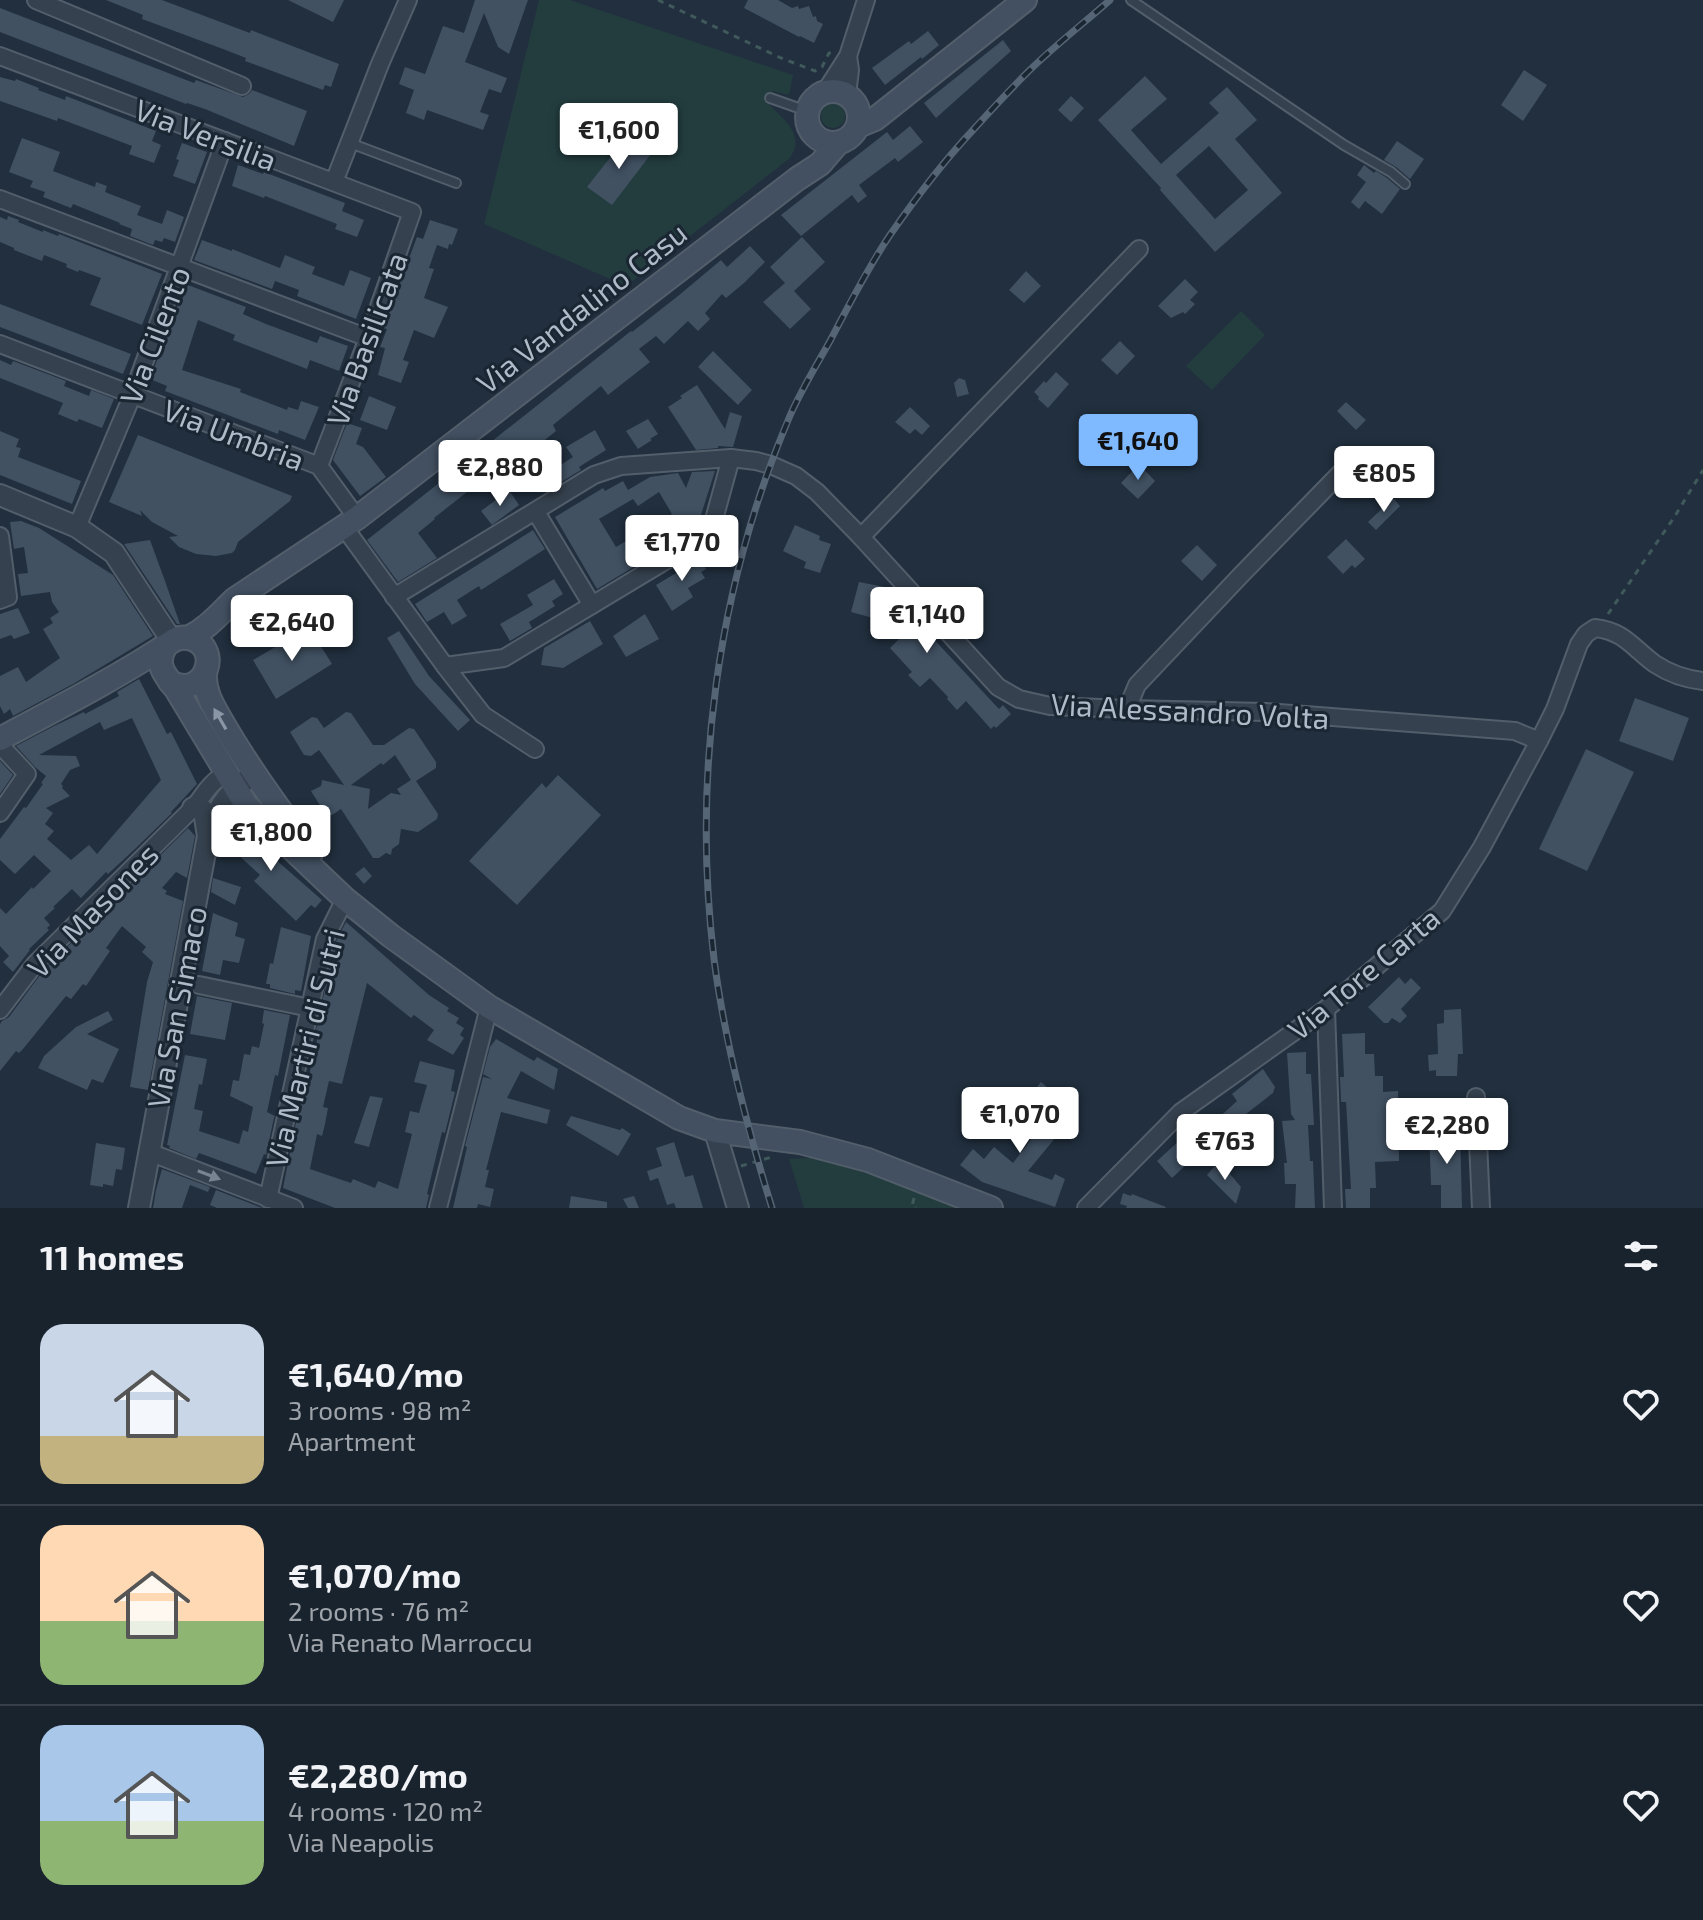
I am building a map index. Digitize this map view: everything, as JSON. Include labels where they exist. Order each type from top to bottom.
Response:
[{"type":"main road","points":[[797,179],[811,153],[809,121],[815,97],[847,104],[894,104],[1025,0]]},
{"type":"main road","points":[[809,121],[820,140],[838,143],[852,136],[847,104]]},
{"type":"main road","name":"Via Vandalino Casu","points":[[0,742],[135,666],[178,647],[210,625],[235,599],[351,522],[820,164],[838,143]]},
{"type":"main road","points":[[236,775],[204,685],[208,663],[178,647],[162,673],[236,775],[345,899],[489,1007],[679,1118],[715,1131],[789,1140],[868,1160],[991,1208]]},
{"type":"main road","points":[[170,682],[189,686],[205,674]]},
{"type":"street","points":[[36,0],[242,86]]},
{"type":"street","points":[[334,182],[408,0]]},
{"type":"street","points":[[847,104],[850,70],[841,55],[866,0]]},
{"type":"street","name":"Via Versilia","points":[[0,56],[412,212]]},
{"type":"street","name":"Via Cilento","points":[[77,527],[132,396],[225,141]]},
{"type":"street","points":[[0,199],[368,338]]},
{"type":"street","name":"Via Basilicata","points":[[319,466],[412,212]]},
{"type":"street","points":[[861,537],[1139,249]]},
{"type":"street","name":"Via Umbria","points":[[0,344],[319,466],[394,597],[445,666],[483,715],[535,749]]},
{"type":"street","points":[[1127,709],[1137,685],[1357,456]]},
{"type":"street","points":[[445,666],[504,658],[710,534],[737,459]]},
{"type":"street","name":"Via Alessandro Volta","points":[[394,597],[594,475],[621,466],[737,459],[771,465],[796,476],[817,492],[998,687],[1019,699],[1050,706],[1266,712],[1515,731],[1539,741]]},
{"type":"street","points":[[0,495],[77,527],[114,553],[178,647]]},
{"type":"street","points":[[536,512],[592,605]]},
{"type":"street","points":[[0,536],[4,599]]},
{"type":"street","points":[[1594,631],[1609,629],[1676,676],[1703,681]]},
{"type":"street","name":"Via Tore Carta","points":[[1086,1208],[1181,1112],[1326,1009],[1442,911],[1482,847],[1539,741],[1555,709],[1579,644],[1594,631]]},
{"type":"street","points":[[0,742],[27,774],[0,813]]},
{"type":"street","name":"Via Masones","points":[[0,1010],[35,964],[193,808],[209,785],[236,775]]},
{"type":"street","name":"Via San Simaco","points":[[139,1208],[208,836],[236,775]]},
{"type":"street","points":[[193,808],[204,811],[208,836]]},
{"type":"street","name":"Via Martiri di Sutri","points":[[268,1199],[325,939],[345,899]]},
{"type":"street","points":[[199,985],[310,1008]]},
{"type":"street","points":[[438,1208],[489,1007]]},
{"type":"street","points":[[1326,1009],[1333,1208]]},
{"type":"street","points":[[1476,1097],[1481,1208]]},
{"type":"street","points":[[715,1131],[738,1208]]},
{"type":"street","points":[[149,1152],[294,1208]]},
{"type":"lane","points":[[1131,0],[1405,184]]},
{"type":"lane","points":[[770,98],[809,121]]},
{"type":"lane","points":[[349,143],[456,183]]},
{"type":"path","points":[[658,0],[815,71],[822,67],[829,53],[841,55]]},
{"type":"path","points":[[1594,631],[1675,516],[1703,470]]},
{"type":"path","points":[[725,1171],[780,1155],[789,1140]]},
{"type":"green space","points":[[539,0],[570,0],[793,75],[789,95],[772,91],[769,104],[787,122],[795,136],[794,151],[789,159],[626,286],[484,224]]},
{"type":"green space","points":[[833,104],[844,111],[845,116],[838,127],[833,128],[822,121],[821,116],[828,105]]},
{"type":"green space","points":[[1241,311],[1265,335],[1212,390],[1186,366]]},
{"type":"green space","points":[[830,1157],[960,1208],[804,1208],[789,1159]]},
{"type":"building","points":[[106,0],[162,0],[339,64],[331,87],[325,85],[323,90],[142,19],[143,15]]},
{"type":"building","points":[[288,0],[344,0],[333,22]]},
{"type":"building","points":[[475,0],[528,0],[509,54],[498,47],[484,13],[465,62],[507,78],[501,93],[489,89],[480,112],[489,115],[483,130],[427,110],[424,120],[406,113],[414,90],[399,84],[405,67],[425,74],[443,26],[464,33]]},
{"type":"building","points":[[748,0],[778,0],[799,9],[809,6],[813,17],[816,16],[817,21],[823,24],[814,43],[744,8]]},
{"type":"building","points":[[0,8],[194,83],[196,80],[243,97],[252,90],[307,111],[294,146],[0,32]]},
{"type":"building","points":[[928,31],[939,45],[885,85],[872,68]]},
{"type":"building","points":[[1003,40],[1011,51],[936,118],[924,103]]},
{"type":"building","points":[[1524,70],[1547,85],[1523,121],[1501,105]]},
{"type":"building","points":[[1145,76],[1167,99],[1131,130],[1161,164],[1219,113],[1209,103],[1227,87],[1257,120],[1235,139],[1282,193],[1215,252],[1098,120]],"holes":[[[1209,146],[1248,190],[1215,219],[1176,175]]]},
{"type":"building","points":[[0,77],[16,79],[65,100],[66,96],[156,131],[152,141],[161,145],[154,163],[129,154],[132,146],[58,118],[57,121],[0,101]]},
{"type":"building","points":[[1071,96],[1084,108],[1071,122],[1058,110]]},
{"type":"building","points":[[910,126],[923,142],[898,162],[895,158],[859,185],[867,196],[858,203],[852,195],[801,236],[781,215],[887,132],[893,140]]},
{"type":"building","points":[[627,136],[651,154],[612,205],[587,187]]},
{"type":"building","points":[[22,138],[60,152],[53,171],[95,187],[96,182],[107,186],[105,192],[141,206],[137,215],[162,224],[167,210],[184,217],[175,242],[164,238],[162,242],[155,240],[153,245],[130,236],[132,229],[120,223],[73,204],[71,208],[43,197],[45,192],[30,187],[33,181],[9,172]]},
{"type":"building","points":[[1397,141],[1424,159],[1410,179],[1384,160]]},
{"type":"building","points":[[182,143],[207,152],[195,184],[173,176]]},
{"type":"building","points":[[238,165],[345,203],[342,211],[364,220],[357,237],[335,229],[337,224],[232,186]]},
{"type":"building","points":[[1364,165],[1400,189],[1382,214],[1365,201],[1359,209],[1351,202],[1366,182],[1357,175]]},
{"type":"building","points":[[8,216],[43,232],[59,234],[162,274],[142,325],[90,305],[101,278],[78,272],[44,255],[42,261],[0,242],[0,217],[7,220]]},
{"type":"building","points":[[430,220],[458,229],[448,249],[437,245],[429,268],[434,269],[424,298],[448,307],[434,338],[414,330],[403,360],[409,362],[401,383],[378,375],[385,348],[380,347],[387,329],[383,328],[417,237],[423,239]]},
{"type":"building","points":[[802,237],[825,262],[794,291],[811,309],[790,329],[763,302],[785,283],[770,267]]},
{"type":"building","points":[[202,240],[280,268],[285,255],[315,267],[312,274],[344,286],[350,270],[371,278],[356,319],[297,296],[299,290],[275,281],[272,289],[194,260]]},
{"type":"building","points":[[750,246],[765,262],[726,298],[722,294],[705,313],[710,319],[698,331],[688,321],[664,344],[656,336],[639,349],[650,362],[608,395],[601,386],[553,425],[556,431],[536,447],[532,441],[434,518],[418,533],[437,558],[398,582],[367,540],[721,260],[727,267]]},
{"type":"building","points":[[1026,271],[1041,286],[1024,303],[1009,290]]},
{"type":"building","points":[[1185,279],[1198,292],[1190,300],[1195,304],[1185,314],[1183,312],[1171,318],[1158,306]]},
{"type":"building","points":[[188,285],[246,307],[243,314],[266,324],[317,343],[320,336],[348,346],[339,371],[310,360],[307,369],[233,340],[235,335],[198,320],[182,370],[241,389],[240,392],[287,410],[288,407],[298,410],[301,401],[319,407],[305,440],[279,430],[278,434],[165,391],[167,386],[150,379]]},
{"type":"building","points":[[0,304],[131,354],[123,374],[0,327]]},
{"type":"building","points":[[1120,341],[1135,356],[1117,375],[1101,360]]},
{"type":"building","points":[[713,351],[752,390],[738,405],[698,367]]},
{"type":"building","points":[[0,360],[11,365],[13,361],[66,381],[64,386],[89,396],[91,390],[114,399],[102,428],[58,414],[63,403],[0,378]]},
{"type":"building","points":[[1056,372],[1069,384],[1048,408],[1034,392]]},
{"type":"building","points":[[959,378],[965,380],[969,394],[957,397],[954,383]]},
{"type":"building","points":[[697,385],[725,429],[730,412],[742,416],[733,447],[696,450],[668,407]]},
{"type":"building","points":[[369,396],[396,407],[387,430],[360,420]]},
{"type":"building","points":[[1346,402],[1366,420],[1356,430],[1337,411]]},
{"type":"building","points":[[910,407],[930,426],[922,435],[915,429],[910,434],[895,422]]},
{"type":"building","points":[[648,419],[658,434],[638,449],[626,431]]},
{"type":"building","points":[[347,423],[362,428],[356,444],[363,447],[386,477],[360,496],[333,460]]},
{"type":"building","points":[[595,430],[606,450],[561,482],[553,470],[573,457],[566,447]]},
{"type":"building","points":[[0,431],[19,439],[16,447],[21,448],[18,457],[81,481],[72,504],[0,475]]},
{"type":"building","points":[[138,435],[292,496],[290,501],[238,542],[232,553],[216,556],[196,554],[179,547],[169,537],[178,536],[152,522],[140,510],[142,516],[109,502]]},
{"type":"building","points":[[1139,464],[1155,481],[1138,499],[1121,483]]},
{"type":"building","points":[[715,471],[700,518],[693,523],[694,526],[669,542],[670,545],[597,589],[555,517],[603,488],[605,491],[623,481],[628,490],[650,477],[678,473],[686,488],[692,472]],"holes":[[[659,492],[672,514],[616,547],[599,519],[633,499],[638,506]]]},
{"type":"building","points":[[509,490],[519,505],[492,525],[481,511]]},
{"type":"building","points":[[1393,498],[1400,506],[1376,530],[1368,522]]},
{"type":"building","points":[[21,521],[39,528],[113,575],[153,636],[13,716],[10,709],[4,714],[0,706],[0,676],[18,667],[26,682],[60,658],[43,629],[53,623],[50,618],[59,612],[50,592],[21,596],[18,574],[28,573],[24,547],[14,549],[10,522]]},
{"type":"building","points":[[795,525],[831,544],[820,573],[804,568],[806,562],[783,551]]},
{"type":"building","points":[[533,530],[545,549],[481,590],[479,586],[457,600],[467,616],[452,625],[444,612],[427,622],[415,604]]},
{"type":"building","points":[[1346,539],[1365,559],[1343,574],[1327,557]]},
{"type":"building","points":[[150,540],[180,624],[177,624],[124,544]]},
{"type":"building","points":[[1197,545],[1217,565],[1202,581],[1181,561]]},
{"type":"building","points":[[698,556],[706,569],[701,572],[705,578],[688,588],[693,597],[672,611],[656,585]]},
{"type":"building","points":[[554,579],[563,594],[552,601],[555,606],[529,622],[532,628],[510,641],[500,624],[533,605],[527,595]]},
{"type":"building","points":[[859,582],[885,587],[999,709],[1003,705],[1011,714],[991,729],[966,701],[957,710],[930,678],[920,687],[908,675],[912,672],[890,648],[905,633],[876,604],[873,618],[851,612]]},
{"type":"building","points":[[18,608],[30,633],[14,639],[11,635],[0,639],[0,614]]},
{"type":"building","points":[[645,614],[659,639],[626,657],[613,636]]},
{"type":"building","points":[[590,621],[603,644],[563,668],[541,665],[544,648]]},
{"type":"building","points":[[309,627],[332,664],[276,699],[253,660]]},
{"type":"building","points":[[399,631],[429,676],[470,720],[458,731],[415,684],[387,638]]},
{"type":"building","points":[[139,679],[197,784],[172,813],[81,898],[72,889],[53,907],[44,918],[50,925],[49,930],[29,949],[13,972],[3,962],[9,956],[0,946],[0,908],[6,914],[51,871],[34,855],[15,874],[0,860],[0,839],[26,808],[46,776],[16,746],[119,696],[117,692]],"holes":[[[132,718],[161,780],[97,854],[89,845],[71,860],[47,839],[54,831],[45,824],[53,813],[46,808],[70,796],[61,784],[70,770],[80,766],[76,756],[39,755],[100,722],[104,730]]]},
{"type":"building","points":[[1635,698],[1689,718],[1673,761],[1619,741]]},
{"type":"building","points":[[346,712],[351,713],[373,745],[384,745],[409,728],[414,729],[436,762],[436,768],[416,781],[438,814],[437,819],[418,832],[401,829],[399,844],[392,849],[391,855],[386,853],[373,858],[341,809],[326,815],[311,791],[321,786],[322,780],[344,785],[319,750],[311,756],[304,755],[290,732],[312,717],[317,718],[324,728]],"holes":[[[395,755],[411,780],[397,789],[401,795],[391,793],[368,809],[370,789],[351,785]]]},
{"type":"building","points":[[1586,749],[1634,772],[1587,871],[1539,849]]},
{"type":"building","points":[[0,761],[13,775],[0,794]]},
{"type":"building","points":[[558,775],[601,815],[517,905],[469,861],[542,783],[546,788]]},
{"type":"building","points":[[230,818],[322,900],[315,908],[311,905],[296,921],[254,881],[260,875],[221,839]]},
{"type":"building","points":[[188,828],[195,836],[187,878],[176,872],[162,888],[167,891],[165,894],[183,901],[148,1090],[130,1087],[153,962],[142,952],[146,947],[122,926],[106,948],[110,951],[86,986],[83,984],[71,999],[66,996],[23,1049],[19,1053],[16,1051],[0,1071],[2,1021],[9,1017],[43,971]]},
{"type":"building","points":[[364,867],[372,876],[364,884],[355,874]]},
{"type":"building","points":[[213,878],[241,887],[235,905],[211,892]]},
{"type":"building","points":[[213,913],[238,923],[235,936],[245,939],[239,963],[223,960],[220,975],[202,971]]},
{"type":"building","points":[[346,922],[429,995],[449,1008],[447,1011],[459,1018],[456,1023],[464,1028],[460,1035],[464,1038],[453,1055],[427,1040],[434,1030],[414,1015],[411,1018],[367,983],[342,1084],[329,1081],[323,1107],[328,1108],[325,1124],[322,1136],[317,1134],[310,1169],[351,1183],[353,1179],[375,1188],[378,1181],[398,1189],[412,1134],[405,1132],[410,1111],[419,1113],[427,1085],[414,1082],[420,1061],[455,1070],[451,1091],[455,1092],[445,1133],[442,1132],[426,1208],[335,1208],[283,1188],[300,1102],[303,1103],[319,1031],[316,1030],[335,943]]},
{"type":"building","points":[[281,927],[311,936],[301,991],[295,990],[295,994],[270,988],[270,984],[266,984]]},
{"type":"building","points":[[1399,977],[1405,984],[1411,978],[1421,988],[1401,1009],[1407,1016],[1400,1023],[1392,1018],[1384,1023],[1368,1007]]},
{"type":"building","points":[[197,996],[232,1003],[225,1040],[190,1034]]},
{"type":"building","points":[[1461,1009],[1463,1054],[1458,1054],[1457,1076],[1436,1076],[1436,1070],[1429,1071],[1428,1055],[1438,1054],[1437,1024],[1444,1023],[1444,1010]]},
{"type":"building","points":[[264,1010],[290,1015],[267,1112],[275,1116],[266,1155],[256,1174],[199,1153],[196,1159],[169,1148],[167,1145],[185,1055],[207,1059],[194,1109],[203,1111],[199,1131],[239,1144],[243,1130],[248,1132],[253,1107],[230,1096],[233,1080],[239,1081],[244,1054],[250,1055],[252,1046],[259,1048]]},
{"type":"building","points":[[108,1011],[113,1020],[87,1034],[119,1049],[103,1083],[92,1079],[87,1090],[38,1068],[44,1056],[76,1027]]},
{"type":"building","points":[[1365,1033],[1365,1054],[1374,1054],[1375,1076],[1383,1076],[1383,1092],[1398,1091],[1399,1161],[1375,1162],[1376,1188],[1370,1188],[1370,1208],[1346,1208],[1345,1189],[1351,1189],[1346,1102],[1341,1102],[1340,1077],[1344,1077],[1342,1034]]},
{"type":"building","points":[[496,1039],[534,1061],[537,1057],[558,1069],[554,1090],[521,1071],[507,1098],[550,1110],[547,1124],[501,1112],[486,1170],[489,1170],[485,1187],[494,1189],[490,1207],[478,1204],[477,1208],[453,1208],[483,1077],[492,1079],[483,1074],[490,1047]]},
{"type":"building","points":[[1306,1052],[1306,1074],[1311,1074],[1314,1125],[1308,1125],[1315,1208],[1295,1208],[1296,1184],[1285,1184],[1284,1163],[1287,1163],[1282,1121],[1295,1120],[1291,1114],[1287,1053]]},
{"type":"building","points":[[1263,1069],[1275,1087],[1273,1093],[1246,1114],[1252,1121],[1228,1139],[1229,1143],[1214,1156],[1205,1146],[1184,1163],[1186,1165],[1172,1178],[1157,1161],[1192,1129],[1194,1132],[1204,1123],[1207,1126],[1225,1112],[1237,1101],[1232,1094]]},
{"type":"building","points":[[1041,1082],[1054,1093],[1032,1120],[1056,1137],[1028,1171],[1052,1180],[1055,1174],[1065,1179],[1055,1207],[982,1182],[960,1165],[973,1149],[984,1159],[994,1147],[1013,1163],[1032,1138],[1015,1124],[1004,1138],[990,1128],[1007,1106],[1016,1113]]},
{"type":"building","points":[[370,1096],[383,1098],[369,1147],[354,1143]]},
{"type":"building","points":[[571,1116],[620,1130],[622,1128],[631,1134],[618,1156],[566,1125]]},
{"type":"building","points":[[1429,1129],[1460,1129],[1462,1208],[1441,1208],[1441,1185],[1431,1185]]},
{"type":"building","points":[[674,1142],[685,1177],[693,1175],[703,1208],[676,1208],[674,1203],[667,1205],[658,1178],[650,1181],[647,1171],[662,1166],[656,1148]]},
{"type":"building","points":[[96,1143],[125,1148],[122,1170],[116,1169],[113,1186],[90,1185]]},
{"type":"building","points":[[1219,1161],[1241,1187],[1236,1204],[1207,1175]]},
{"type":"building","points":[[162,1169],[210,1187],[208,1192],[190,1185],[182,1208],[153,1208]]},
{"type":"building","points":[[216,1190],[262,1208],[217,1208],[210,1205]]},
{"type":"building","points":[[1123,1193],[1166,1207],[1126,1208],[1120,1204]]},
{"type":"building","points":[[571,1196],[607,1202],[607,1208],[569,1208]]},
{"type":"building","points":[[634,1196],[639,1208],[628,1208],[623,1199]]},
{"type":"railway","points":[[772,1208],[724,1022],[708,890],[706,821],[716,684],[744,549],[764,483],[793,408],[858,287],[890,235],[940,168],[1003,97],[1043,57],[1110,0]]}]
